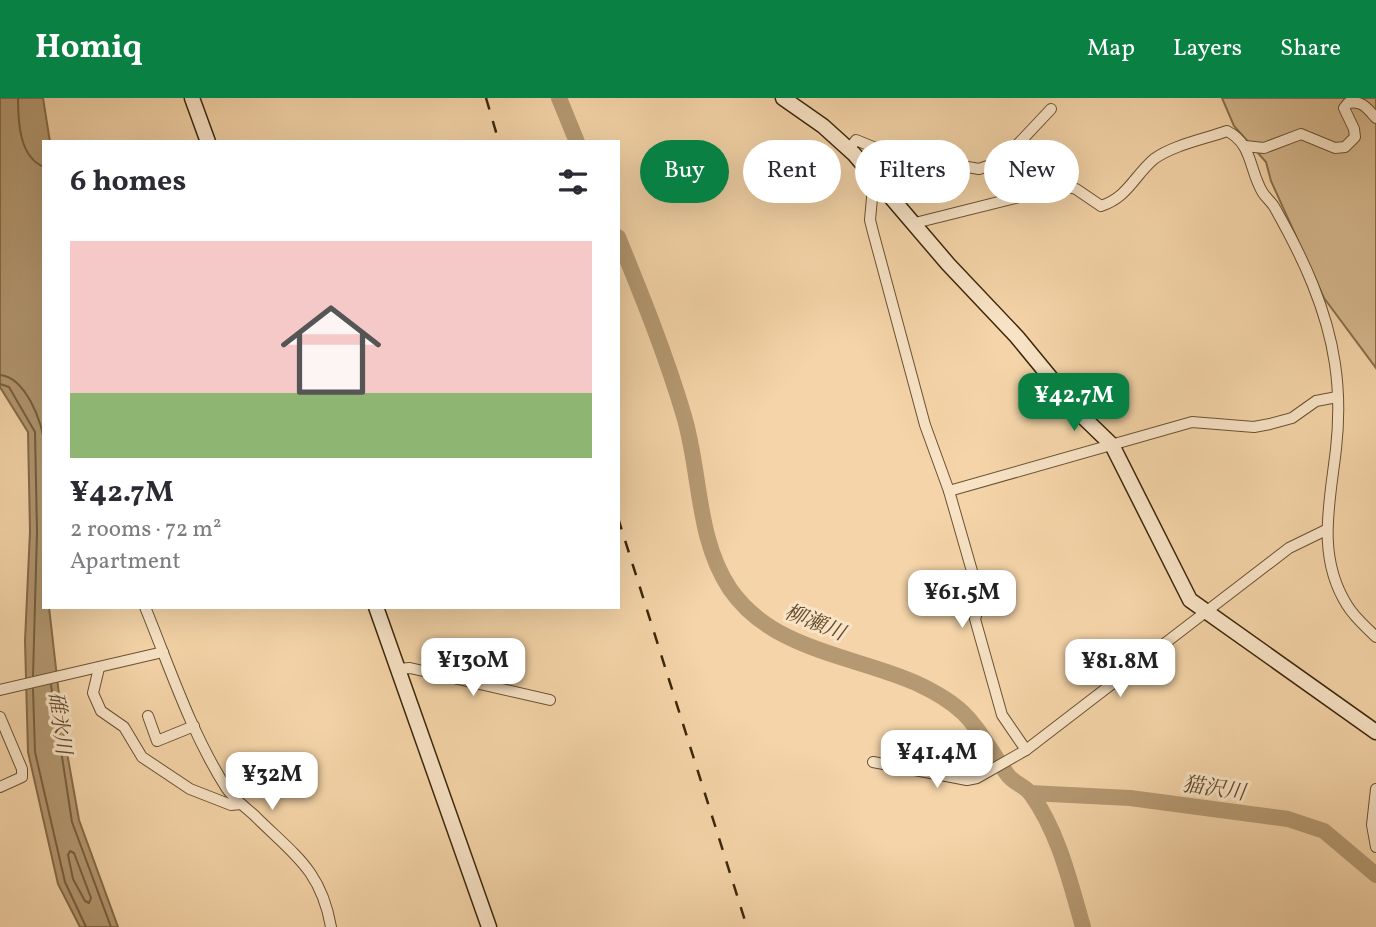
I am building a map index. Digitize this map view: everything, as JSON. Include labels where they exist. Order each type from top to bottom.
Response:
[{"type":"street","points":[[192,98],[207,140]]},
{"type":"street","points":[[783,98],[855,155]]},
{"type":"street","points":[[1245,146],[1264,148],[1301,134],[1335,148],[1345,148],[1355,137],[1344,108],[1348,103],[1364,105],[1376,118]]},
{"type":"street","points":[[849,149],[856,140],[888,153],[979,169],[1002,161],[1051,109]]},
{"type":"street","points":[[915,223],[1063,186],[1076,189],[1101,206],[1127,192],[1154,159],[1227,131],[1238,137],[1245,146],[1263,193],[1275,207],[1320,303],[1335,366],[1338,397],[1337,436],[1327,498],[1326,530],[1339,591],[1348,608],[1376,637]]},
{"type":"street","points":[[872,203],[870,220],[925,425],[949,491],[978,592],[980,602],[975,619],[1002,715],[1021,752]]},
{"type":"street","points":[[898,203],[1017,337],[1082,416],[1112,445],[1190,600],[1376,733]]},
{"type":"street","points":[[949,491],[1192,422],[1262,425],[1292,418],[1316,401],[1338,397]]},
{"type":"street","points":[[873,762],[967,780],[977,778],[1021,752],[1206,614],[1289,548],[1326,530]]},
{"type":"street","points":[[146,609],[194,726],[223,782],[241,804],[305,864],[324,893],[331,927]]},
{"type":"street","points":[[377,609],[489,927]]},
{"type":"street","points":[[0,690],[163,652]]},
{"type":"street","points":[[397,669],[410,668],[550,700]]},
{"type":"street","points":[[96,669],[93,693],[101,712],[124,727],[142,757],[190,789],[231,805],[241,804]]},
{"type":"street","points":[[148,716],[157,741],[194,726]]},
{"type":"street","points":[[0,717],[22,768],[22,777],[0,787]]},
{"type":"street","points":[[1376,789],[1372,825],[1376,847]]},
{"type":"shaded area","points":[[1222,98],[1376,98],[1376,368],[1324,298],[1271,181],[1266,162],[1234,126]]},
{"type":"water","name":"碓氷川","points":[[0,98],[43,98],[50,140],[42,140],[42,609],[49,609],[63,730],[79,820],[118,927],[80,927],[58,884],[28,752],[25,641],[30,531],[28,432],[0,387]]},
{"type":"waterway","name":"柳瀬川","points":[[559,98],[576,140]]},
{"type":"waterway","name":"柳瀬川","points":[[620,242],[677,393],[689,438],[705,527],[719,569],[730,589],[748,610],[791,639],[916,683],[935,692],[961,711],[1009,777],[1028,791],[1041,809],[1063,858],[1083,927]]},
{"type":"waterway","name":"猫沢川","points":[[1030,793],[1130,798],[1288,819],[1324,831],[1376,875]]},
{"type":"railway","points":[[486,98],[498,140]]},
{"type":"railway","points":[[620,524],[747,927]]}]
